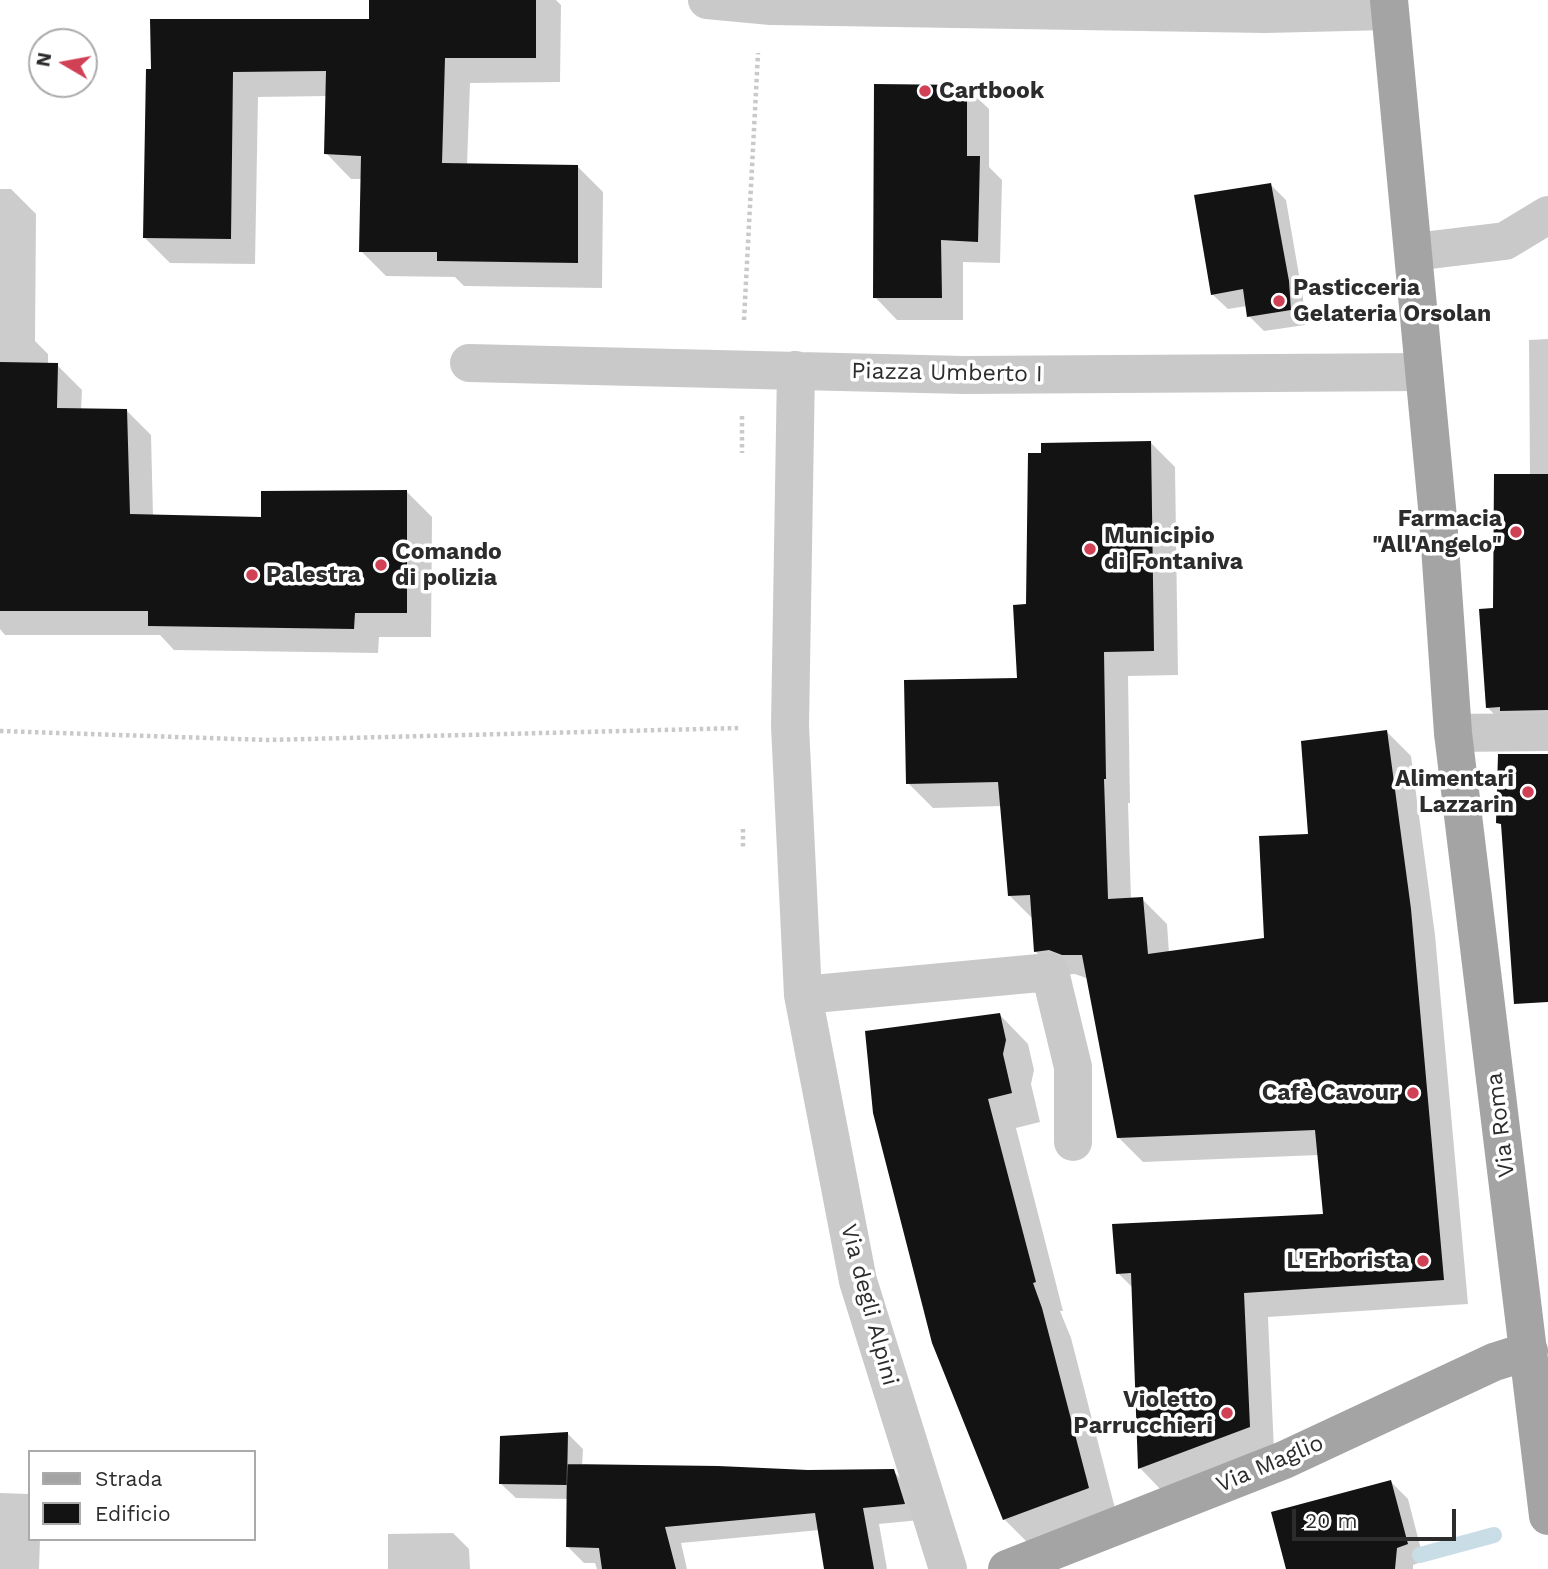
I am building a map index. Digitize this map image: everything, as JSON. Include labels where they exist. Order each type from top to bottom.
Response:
[{"type":"main road","name":"Via Roma","points":[[1389,6],[1438,518],[1453,733],[1548,1516]]},
{"type":"main road","name":"Via Maglio","points":[[1007,1569],[1284,1460],[1494,1362],[1529,1351]]},
{"type":"street","points":[[707,0],[771,6],[1265,14],[1389,6]]},
{"type":"street","points":[[1414,252],[1505,241],[1548,215]]},
{"type":"street","name":"Piazza Umberto I","points":[[469,363],[964,375],[1424,372]]},
{"type":"street","name":"Via degli Alpini","points":[[796,370],[790,726],[803,995],[858,1281],[948,1569]]},
{"type":"street","points":[[1453,733],[1548,732]]},
{"type":"street","points":[[803,995],[1050,972],[1073,1067],[1073,1142]]},
{"type":"path","points":[[0,731],[267,740],[790,726]]},
{"type":"building","points":[[369,0],[536,0],[536,58],[445,58],[442,163],[578,165],[578,263],[437,261],[437,252],[359,252],[361,156],[324,154],[326,71],[233,72],[231,239],[143,238],[146,69],[151,69],[150,19],[369,19]]},
{"type":"building","points":[[874,84],[967,85],[967,156],[980,156],[978,242],[941,240],[942,298],[873,298]]},
{"type":"building","points":[[1271,183],[1289,281],[1291,310],[1247,317],[1243,289],[1211,295],[1194,195]]},
{"type":"building","points":[[0,362],[58,363],[57,408],[127,409],[130,514],[261,517],[261,491],[407,490],[407,613],[355,613],[354,629],[148,626],[148,611],[0,611]]},
{"type":"building","points":[[1151,441],[1154,651],[1104,652],[1108,899],[1143,897],[1148,954],[1264,938],[1259,836],[1308,834],[1301,741],[1387,730],[1411,909],[1444,1280],[1244,1293],[1250,1427],[1138,1469],[1131,1273],[1116,1274],[1112,1224],[1323,1214],[1315,1130],[1117,1138],[1082,955],[1062,955],[1049,950],[1034,952],[1030,895],[1008,896],[998,782],[906,784],[904,680],[1017,678],[1013,605],[1026,604],[1028,453],[1041,453],[1041,443]]},
{"type":"building","points":[[1494,474],[1548,474],[1548,710],[1500,711],[1500,707],[1486,708],[1479,609],[1493,608]]},
{"type":"building","points":[[1498,754],[1548,754],[1548,1002],[1514,1004],[1501,824],[1496,823]]},
{"type":"building","points":[[1000,1013],[1006,1040],[1003,1054],[1012,1093],[988,1099],[1036,1282],[1033,1283],[1089,1488],[1003,1520],[932,1343],[873,1113],[865,1031]]},
{"type":"building","points":[[568,1432],[567,1485],[499,1484],[500,1436]]},
{"type":"building","points":[[567,1464],[808,1470],[894,1469],[905,1504],[863,1508],[874,1569],[824,1569],[815,1513],[665,1527],[676,1569],[602,1569],[599,1548],[566,1547]]},
{"type":"building","points":[[1391,1480],[1408,1544],[1397,1548],[1395,1569],[1286,1569],[1271,1512]]},
{"type":"waterway","points":[[1420,1555],[1494,1535]]},
{"type":"place","name":"Cartbook","points":[[925,91]]},
{"type":"place","name":"Pasticceria Gelateria Orsolan","points":[[1279,301]]},
{"type":"place","name":"Farmacia \"All'Angelo\"","points":[[1516,532]]},
{"type":"place","name":"Municipio di Fontaniva","points":[[1090,549]]},
{"type":"place","name":"Comando di polizia","points":[[381,565]]},
{"type":"place","name":"Palestra","points":[[252,575]]},
{"type":"place","name":"Alimentari Lazzarin","points":[[1528,792]]},
{"type":"place","name":"Cafè Cavour","points":[[1413,1093]]},
{"type":"place","name":"L'Erborista","points":[[1423,1261]]},
{"type":"place","name":"Violetto Parrucchieri","points":[[1227,1413]]}]
